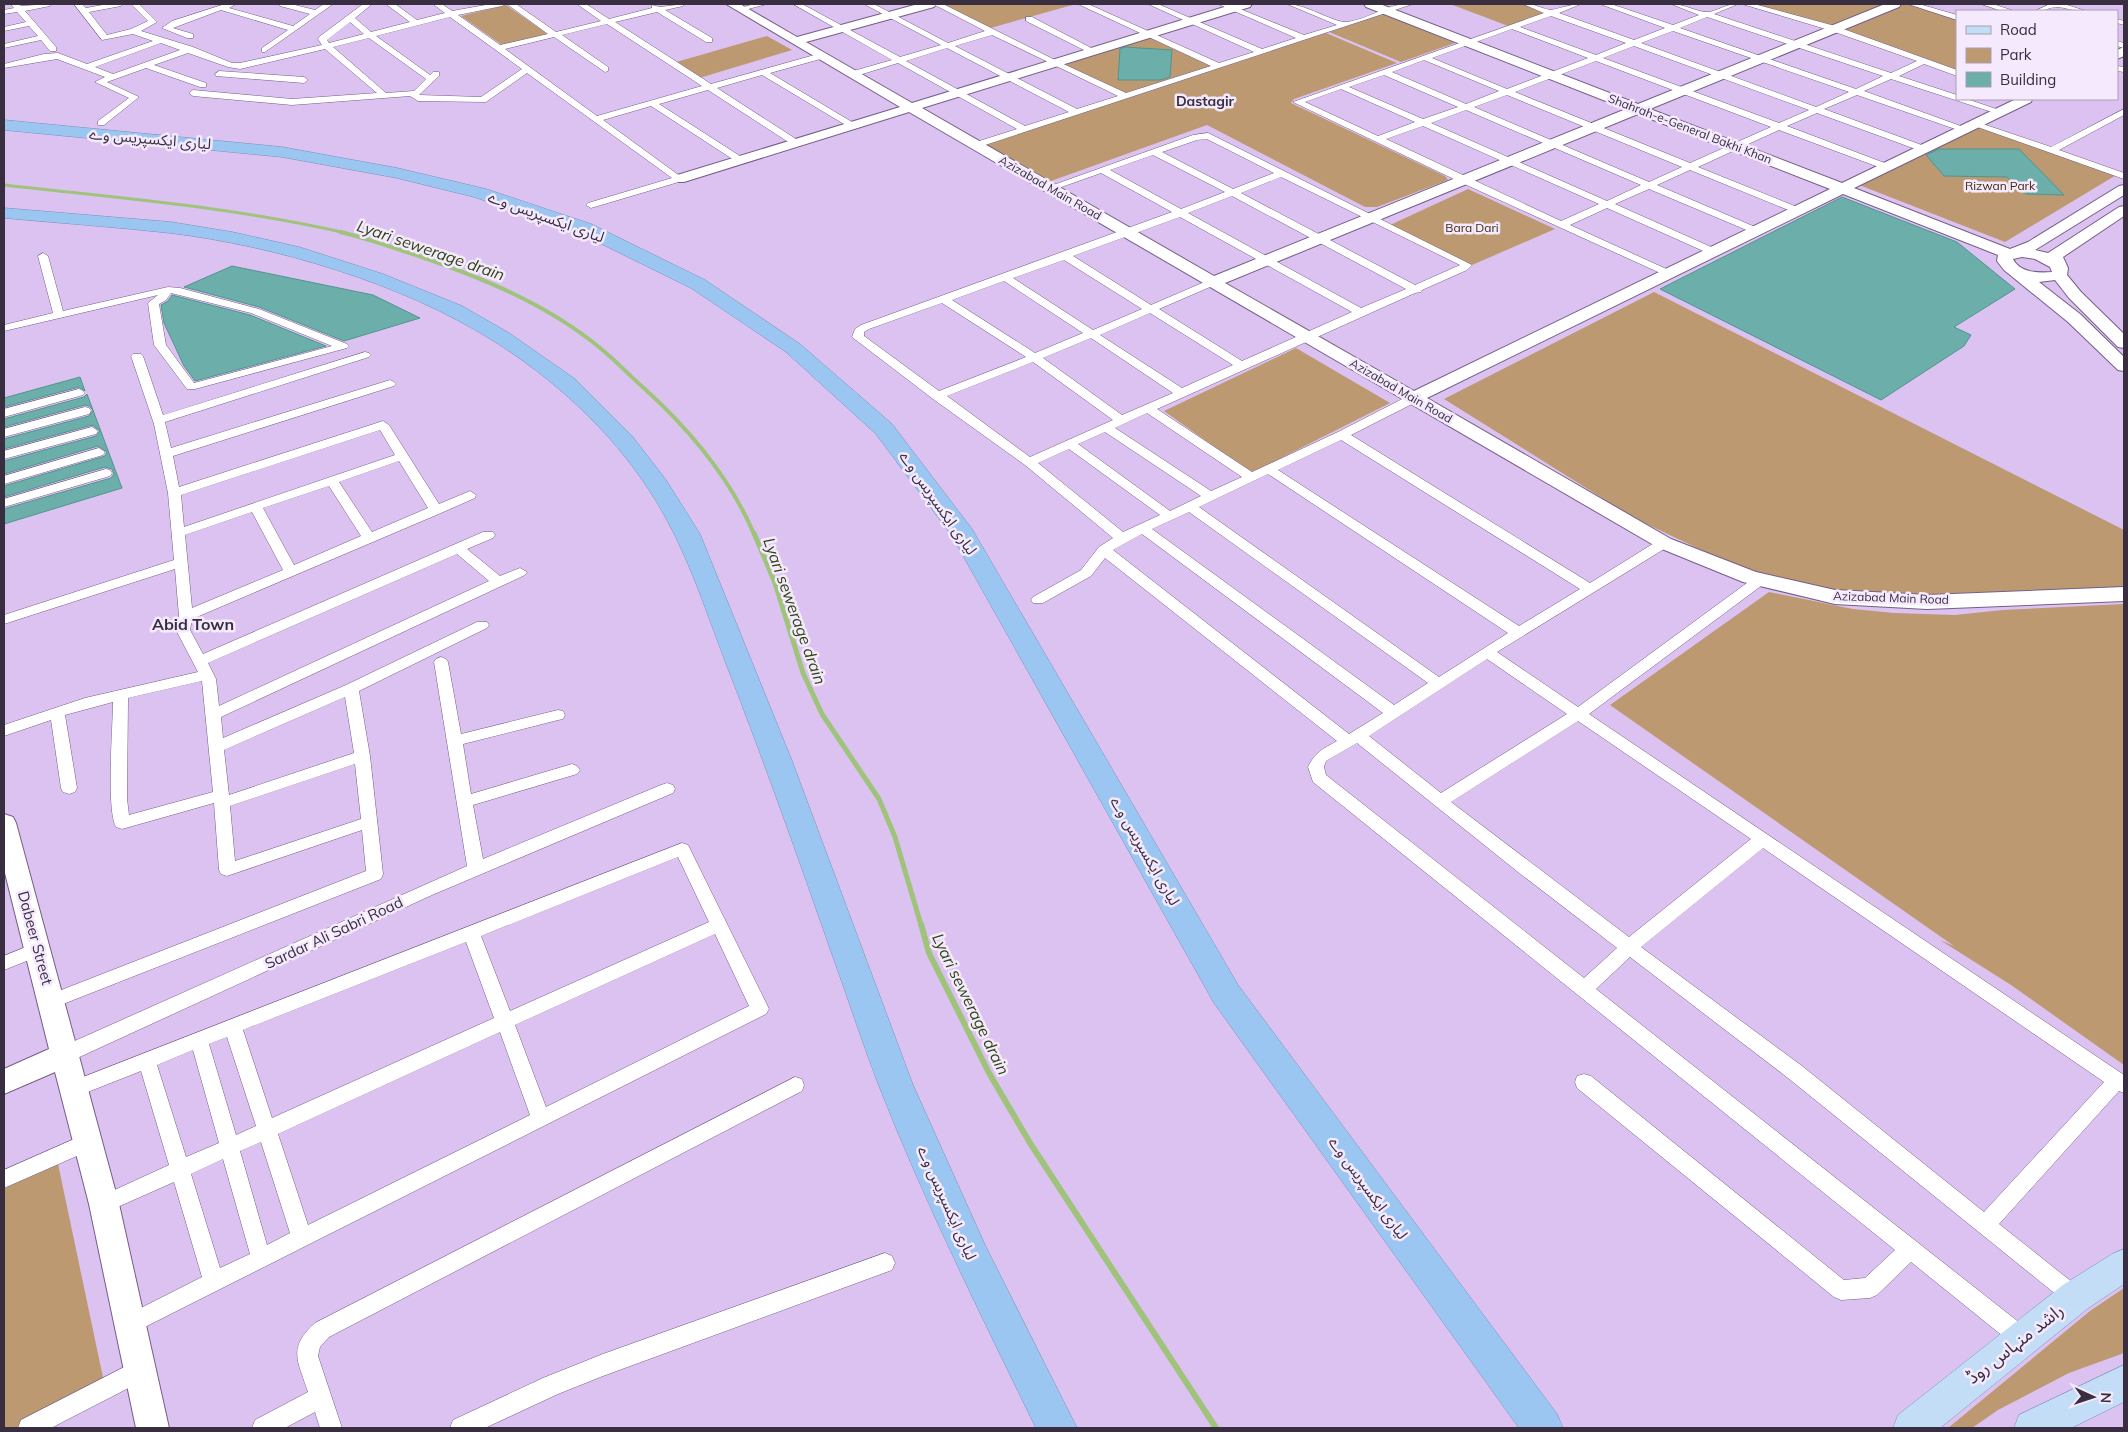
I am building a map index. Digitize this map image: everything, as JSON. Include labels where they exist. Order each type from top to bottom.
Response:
[{"type":"highway","name":"لیاری ایکسپریس وے","points":[[4,125],[282,152],[397,172],[480,193],[584,228],[698,284],[793,348],[884,429],[964,534],[1226,994],[1543,1428]]},
{"type":"highway","name":"لیاری ایکسپریس وے","points":[[4,213],[171,228],[232,238],[292,251],[376,278],[455,310],[502,337],[567,384],[624,441],[658,485],[691,541],[778,761],[896,1085],[972,1258],[1057,1428]]},
{"type":"main road","name":"راشد منہاس روڈ","points":[[1910,1428],[2075,1297],[2124,1265]]},
{"type":"main road","points":[[2032,1428],[2124,1383]]},
{"type":"street","points":[[4,12],[17,6],[46,4]]},
{"type":"street","points":[[78,4],[106,38],[134,31],[152,22],[134,4]]},
{"type":"street","points":[[84,11],[118,4]]},
{"type":"street","points":[[190,36],[166,28],[175,23],[232,4]]},
{"type":"street","points":[[283,4],[316,13]]},
{"type":"street","points":[[266,50],[328,4]]},
{"type":"street","points":[[368,4],[324,36],[322,40],[383,94]]},
{"type":"street","points":[[390,4],[416,23]]},
{"type":"street","points":[[438,4],[679,179]]},
{"type":"street","points":[[314,89],[292,102],[189,95],[219,74],[240,66],[452,14],[502,4]]},
{"type":"street","points":[[511,4],[605,69]]},
{"type":"street","points":[[581,4],[796,143]]},
{"type":"street","points":[[650,4],[709,40]]},
{"type":"street","points":[[499,48],[680,4]]},
{"type":"street","points":[[736,7],[763,4]]},
{"type":"street","points":[[797,4],[1024,129]]},
{"type":"street","points":[[868,4],[1076,112]]},
{"type":"street","points":[[795,40],[930,4]]},
{"type":"street","points":[[937,4],[1054,63],[1125,96]]},
{"type":"street","points":[[1082,4],[1218,66]]},
{"type":"street","points":[[1152,4],[1261,52]]},
{"type":"street","points":[[591,205],[1191,21],[1227,6],[1246,4]]},
{"type":"street","points":[[1291,4],[1344,25]]},
{"type":"street","name":"Shahrah-e-General Bakhi Khan","points":[[1370,4],[2012,254],[2043,256],[2058,269]]},
{"type":"street","points":[[976,145],[1408,4]]},
{"type":"street","points":[[1528,4],[1924,149]]},
{"type":"street","points":[[1577,4],[1297,102],[1668,274]]},
{"type":"street","points":[[1604,4],[1856,92],[2051,151],[2124,176]]},
{"type":"street","points":[[1675,4],[1956,97]]},
{"type":"street","points":[[1378,139],[1552,75],[1734,4]]},
{"type":"street","points":[[1746,4],[1832,28],[1956,74]]},
{"type":"street","points":[[937,396],[1092,334],[1267,260],[1832,28],[1895,4]]},
{"type":"street","points":[[1912,4],[1956,18]]},
{"type":"street","points":[[1985,4],[2006,10]]},
{"type":"street","points":[[2041,10],[2056,4],[2078,10]]},
{"type":"street","points":[[17,6],[53,49]]},
{"type":"street","points":[[1227,6],[1303,38]]},
{"type":"street","name":"Azizabad Main Road","points":[[736,7],[1664,543],[1760,580],[1835,598],[1927,602],[2124,594]]},
{"type":"street","points":[[221,8],[293,30]]},
{"type":"street","points":[[219,74],[314,89],[383,94],[416,93],[433,77],[370,35],[349,18]]},
{"type":"street","points":[[1029,18],[1093,51]]},
{"type":"street","points":[[4,28],[31,23]]},
{"type":"street","points":[[1513,27],[1887,167]]},
{"type":"street","points":[[134,31],[190,49],[231,65],[240,66]]},
{"type":"street","points":[[853,74],[992,32]]},
{"type":"street","points":[[4,46],[43,37]]},
{"type":"street","points":[[88,67],[164,40]]},
{"type":"street","points":[[101,123],[135,97],[99,82],[190,49]]},
{"type":"street","points":[[4,66],[52,56],[114,76]]},
{"type":"street","points":[[595,119],[821,56]]},
{"type":"street","points":[[281,57],[288,64]]},
{"type":"street","points":[[1425,58],[1798,211]]},
{"type":"street","points":[[1561,225],[1922,62]]},
{"type":"street","points":[[147,65],[203,85]]},
{"type":"street","points":[[416,93],[414,96],[418,98],[483,100],[528,69]]},
{"type":"street","points":[[295,71],[314,89]]},
{"type":"street","points":[[762,72],[852,125]]},
{"type":"street","points":[[1385,72],[1756,231]]},
{"type":"street","points":[[1343,87],[1714,252]]},
{"type":"street","points":[[1964,100],[1998,111]]},
{"type":"street","points":[[1038,600],[1086,573],[1104,550],[1122,538],[1342,435],[2024,100]]},
{"type":"street","points":[[652,103],[740,160]]},
{"type":"street","points":[[2051,151],[2124,112]]},
{"type":"street","points":[[1029,462],[1361,312],[1417,290],[1467,265],[1369,218],[1208,136],[1196,137],[1050,188]]},
{"type":"street","points":[[1154,152],[1417,290]]},
{"type":"street","points":[[1102,170],[1361,312]]},
{"type":"street","points":[[1122,538],[1029,462],[858,337],[859,331],[865,327],[1128,233],[1281,174]]},
{"type":"street","points":[[2058,269],[2036,277],[2012,269],[2005,261],[2005,257],[2033,245],[2124,190]]},
{"type":"street","points":[[2124,210],[2056,253],[2055,257],[2058,269],[2075,295],[2124,343]]},
{"type":"street","points":[[43,256],[59,315]]},
{"type":"street","points":[[1065,256],[1242,366]]},
{"type":"street","points":[[2019,272],[2074,318],[2124,366]]},
{"type":"street","points":[[1005,277],[1183,394]]},
{"type":"street","points":[[4,328],[168,290],[180,290],[255,311],[343,346],[191,387],[160,345],[153,303],[162,298],[168,290]]},
{"type":"street","points":[[943,299],[1034,357],[1122,421]]},
{"type":"street","points":[[159,420],[365,355]]},
{"type":"street","points":[[137,356],[159,420],[174,493],[186,616],[183,630],[209,679],[227,870],[369,822]]},
{"type":"street","points":[[166,454],[390,384]]},
{"type":"street","points":[[4,413],[80,393]]},
{"type":"street","points":[[1149,409],[1250,477]]},
{"type":"street","points":[[4,434],[85,411]]},
{"type":"street","points":[[174,493],[383,425],[436,510]]},
{"type":"street","points":[[1107,428],[1210,496]]},
{"type":"street","points":[[4,455],[92,431]]},
{"type":"street","points":[[1342,435],[1590,589]]},
{"type":"street","points":[[1070,444],[1169,516]]},
{"type":"street","points":[[4,480],[99,452]]},
{"type":"street","points":[[178,533],[403,456]]},
{"type":"street","points":[[1268,469],[1519,633]]},
{"type":"street","points":[[4,503],[106,473]]},
{"type":"street","points":[[332,481],[369,538]]},
{"type":"street","points":[[186,616],[470,495]]},
{"type":"street","points":[[1189,506],[1439,684]]},
{"type":"street","points":[[256,507],[291,572]]},
{"type":"street","points":[[1142,528],[1394,713]]},
{"type":"street","points":[[4,731],[203,668],[488,535]]},
{"type":"street","points":[[1664,543],[1320,758],[1316,767],[1319,778],[2022,1338]]},
{"type":"street","points":[[458,548],[498,582]]},
{"type":"street","points":[[1104,550],[1353,739],[1440,801],[1524,868],[1795,1072],[2075,1297]]},
{"type":"street","points":[[4,620],[181,562]]},
{"type":"street","points":[[212,715],[520,572]]},
{"type":"street","points":[[1440,801],[1580,713],[1760,580]]},
{"type":"street","points":[[216,747],[351,689],[482,626]]},
{"type":"street","points":[[1487,652],[1580,713],[1761,840],[2121,1083],[1985,1225]]},
{"type":"street","points":[[441,662],[476,869]]},
{"type":"street","points":[[52,1002],[375,874],[362,756],[351,689]]},
{"type":"street","points":[[121,694],[119,799],[122,822],[221,799],[362,756]]},
{"type":"street","points":[[57,713],[69,788]]},
{"type":"street","points":[[454,741],[558,715]]},
{"type":"street","points":[[464,802],[572,770]]},
{"type":"street","name":"Sardar Ali Sabri Road","points":[[4,1082],[476,869],[667,789]]},
{"type":"street","name":"Dabeer Street","points":[[4,823],[9,866],[38,949],[104,1204],[153,1428]]},
{"type":"street","points":[[1584,989],[1629,947],[1761,840]]},
{"type":"street","points":[[75,1089],[682,849],[760,1009],[130,1324]]},
{"type":"street","points":[[104,1204],[718,925]]},
{"type":"street","points":[[471,932],[541,1118]]},
{"type":"street","points":[[4,963],[38,949]]},
{"type":"street","points":[[233,1027],[302,1238]]},
{"type":"street","points":[[199,1040],[261,1258]]},
{"type":"street","points":[[147,1061],[214,1281]]},
{"type":"street","points":[[1584,1082],[1841,1290],[1870,1288],[1910,1249]]},
{"type":"street","points":[[331,1428],[307,1356],[310,1341],[322,1330],[795,1086]]},
{"type":"street","points":[[4,1179],[88,1142]]},
{"type":"street","points":[[460,1428],[551,1386],[603,1365],[884,1264]]},
{"type":"street","points":[[29,1428],[140,1370]]},
{"type":"street","points":[[263,1428],[320,1397]]},
{"type":"green space","points":[[937,4],[1076,4],[987,29]]},
{"type":"green space","points":[[1450,4],[1527,4],[1552,13],[1511,27]]},
{"type":"green space","points":[[1746,4],[1912,4],[1956,18],[1956,71],[1832,28]]},
{"type":"green space","points":[[506,5],[548,34],[502,45],[461,16]]},
{"type":"green space","points":[[1382,14],[1455,43],[1401,62],[1329,32]]},
{"type":"green space","points":[[1326,33],[1397,63],[1294,99],[1291,103],[1445,176],[1448,180],[1377,207],[1365,207],[1207,125],[1051,181],[986,144]]},
{"type":"green space","points":[[1148,34],[1218,66],[1125,96],[1054,63]]},
{"type":"green space","points":[[767,36],[792,50],[696,79],[673,63]]},
{"type":"green space","name":"Rizwan Park","points":[[1974,124],[2118,174],[2005,242],[1854,183]]},
{"type":"green space","name":"Bara Dari","points":[[1468,189],[1555,229],[1472,265],[1390,225]]},
{"type":"green space","points":[[1654,292],[2124,530],[2124,587],[1878,596],[1786,584],[1716,557],[1634,518],[1444,399]]},
{"type":"green space","points":[[1296,348],[1390,403],[1251,473],[1164,411]]},
{"type":"green space","points":[[1769,592],[1853,609],[1894,613],[1955,615],[2003,610],[2124,604],[2124,1065],[2011,985],[1940,940],[1954,946],[1610,705]]},
{"type":"green space","points":[[57,1159],[105,1387],[28,1428],[4,1428],[4,1184]]},
{"type":"green space","points":[[2124,1288],[2124,1353],[2069,1373],[1998,1410],[1972,1428],[1948,1428],[2090,1311]]},
{"type":"building","points":[[1125,47],[1172,50],[1170,77],[1160,80],[1118,80],[1120,49]]},
{"type":"building","points":[[1939,149],[2019,149],[2064,195],[2026,194],[2007,177],[1944,176],[1926,155]]},
{"type":"building","points":[[1842,197],[1957,242],[2015,289],[1954,327],[1971,335],[1964,346],[1881,400],[1660,289]]},
{"type":"building","points":[[232,266],[373,295],[420,318],[344,341],[259,307],[184,287]]},
{"type":"building","points":[[172,295],[250,315],[326,346],[195,381],[184,366],[164,323],[161,305],[168,301]]},
{"type":"building","points":[[80,377],[85,391],[79,387],[4,407],[4,398]]},
{"type":"building","points":[[87,394],[93,410],[85,405],[4,427],[4,419],[84,397]]},
{"type":"building","points":[[93,410],[122,488],[4,524],[4,509],[111,478],[114,474],[112,469],[105,467],[4,497],[4,486],[105,456],[107,452],[98,446],[4,474],[4,461],[96,436],[100,431],[92,425],[4,449],[4,439],[89,416]]},
{"type":"waterway","name":"Lyari sewerage drain","points":[[4,185],[219,210],[261,216],[346,233]]},
{"type":"waterway","name":"Lyari sewerage drain","points":[[340,232],[464,272],[534,304],[578,331],[617,363],[663,406],[694,439],[721,475],[744,513],[754,534]]},
{"type":"waterway","name":"Lyari sewerage drain","points":[[754,533],[775,583],[803,673],[822,714],[879,799],[895,837],[921,925]]},
{"type":"waterway","name":"Lyari sewerage drain","points":[[921,924],[929,953],[989,1073],[1030,1143],[1216,1428]]},
{"type":"district","name":"Dastagir","points":[[1205,101]]},
{"type":"district","name":"Abid Town","points":[[193,624]]}]
